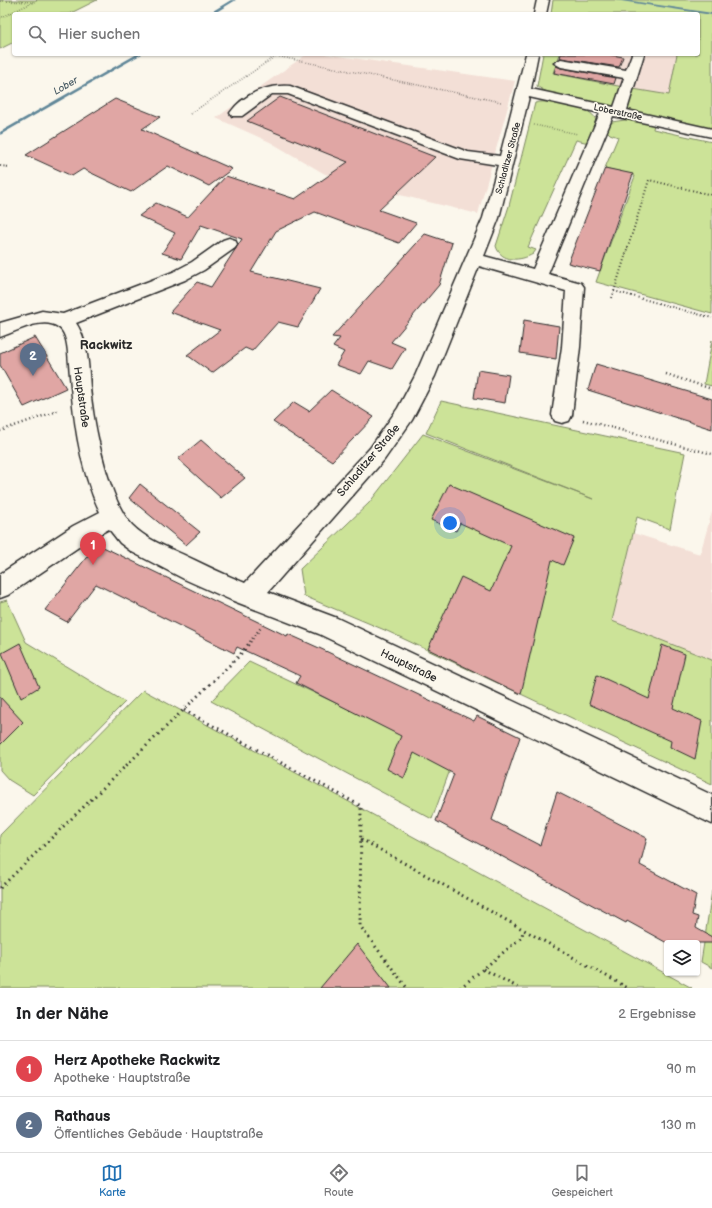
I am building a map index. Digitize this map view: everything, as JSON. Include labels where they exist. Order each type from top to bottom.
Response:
[{"type":"street","points":[[540,12],[543,0]]},
{"type":"street","name":"Schladitzer Straße","points":[[249,596],[394,432],[425,376],[491,218],[521,107],[532,56]]},
{"type":"street","points":[[538,277],[596,138],[613,111],[632,75],[636,56]]},
{"type":"street","points":[[561,63],[632,75]]},
{"type":"street","points":[[237,113],[268,90],[278,88],[290,90],[465,156],[507,162]]},
{"type":"street","name":"Loberstraße","points":[[521,107],[613,111],[712,133]]},
{"type":"street","points":[[0,330],[34,319],[51,318],[63,321],[179,276],[198,266],[230,244]]},
{"type":"street","points":[[474,259],[575,288],[571,347],[562,415]]},
{"type":"street","name":"Hauptstraße","points":[[63,321],[68,324],[75,337],[82,403],[96,469],[113,516],[122,530],[133,540],[196,573],[249,596],[322,623],[712,810]]},
{"type":"street","points":[[0,587],[81,533],[113,516]]},
{"type":"path","points":[[13,12],[38,0]]},
{"type":"path","points":[[0,1],[34,2]]},
{"type":"path","points":[[0,18],[12,12]]},
{"type":"path","points":[[190,114],[276,56],[521,107],[596,138]]},
{"type":"path","points":[[0,166],[10,167]]},
{"type":"path","points":[[612,298],[649,180],[712,195]]},
{"type":"path","points":[[614,291],[712,318]]},
{"type":"path","points":[[666,374],[712,389]]},
{"type":"path","points":[[0,431],[82,403]]},
{"type":"path","points":[[562,415],[712,454]]},
{"type":"path","points":[[0,888],[239,656],[264,623],[274,605]]},
{"type":"path","points":[[184,710],[361,806],[360,926],[406,988]]},
{"type":"path","points":[[361,838],[628,988]]},
{"type":"path","points":[[460,988],[522,937],[523,930]]},
{"type":"path","points":[[483,969],[519,988]]},
{"type":"shaded area","points":[[304,56],[338,56],[515,81],[478,214],[355,184],[325,174],[270,142],[216,118]]},
{"type":"shaded area","points":[[559,56],[677,56],[669,96],[552,73]]},
{"type":"shaded area","points":[[712,512],[712,660],[612,622],[633,533],[700,554]]},
{"type":"green space","points":[[0,0],[97,0],[73,12],[12,12],[12,43],[0,49]]},
{"type":"green space","points":[[553,0],[712,0],[712,129],[628,110],[626,107],[633,89],[669,95],[677,56],[700,56],[700,12],[551,12]]},
{"type":"green space","points":[[543,56],[559,56],[553,73],[623,87],[616,105],[611,106],[562,97],[552,94],[537,86]]},
{"type":"green space","points":[[554,102],[581,108],[589,112],[594,117],[596,125],[589,143],[576,140],[528,247],[536,250],[533,254],[523,258],[512,259],[502,255],[496,246],[509,206],[535,103]]},
{"type":"green space","points":[[630,119],[654,124],[653,129],[712,142],[712,314],[596,282],[635,176],[605,168],[618,137],[610,134],[606,130],[612,122]]},
{"type":"green space","points":[[712,340],[712,386],[704,384]]},
{"type":"green space","points":[[441,401],[685,453],[670,529],[637,517],[612,621],[712,660],[712,784],[387,631],[304,596],[300,569],[369,503],[423,434],[593,499],[426,433]]},
{"type":"green space","points":[[7,600],[26,642],[125,702],[33,795],[9,780],[0,770],[0,602]]},
{"type":"green space","points":[[249,662],[454,759],[432,819],[211,701]]},
{"type":"green space","points":[[143,690],[664,973],[664,976],[670,976],[692,988],[0,988],[0,835]]},
{"type":"green space","points":[[712,891],[712,968],[701,962]]},
{"type":"building","points":[[560,56],[623,57],[619,67],[560,58]]},
{"type":"building","points":[[556,66],[616,78],[614,84],[554,73]]},
{"type":"building","points":[[280,97],[435,157],[379,210],[416,223],[399,243],[315,212],[276,231],[251,272],[320,289],[298,327],[278,322],[252,351],[245,348],[212,373],[187,355],[220,330],[170,312],[197,282],[211,287],[242,239],[201,225],[181,259],[162,253],[175,233],[139,216],[156,203],[188,217],[226,176],[295,199],[348,162],[247,121]]},
{"type":"building","points":[[115,99],[160,117],[142,129],[232,169],[209,186],[168,166],[131,192],[83,169],[72,176],[26,155]]},
{"type":"building","points":[[605,168],[633,174],[600,271],[568,263]]},
{"type":"building","points":[[425,234],[452,243],[439,285],[391,342],[405,348],[392,369],[369,361],[361,374],[336,365],[344,352],[333,347],[340,338],[332,337]]},
{"type":"building","points":[[524,320],[559,326],[556,359],[520,353]]},
{"type":"building","points":[[35,337],[66,388],[24,407],[0,365],[0,353]]},
{"type":"building","points":[[596,364],[712,399],[712,429],[588,390]]},
{"type":"building","points":[[478,370],[509,375],[505,403],[474,398]]},
{"type":"building","points":[[331,390],[374,417],[332,461],[273,422],[294,402],[309,411]]},
{"type":"building","points":[[201,440],[245,478],[221,498],[178,459]]},
{"type":"building","points":[[140,484],[200,532],[186,545],[129,498]]},
{"type":"building","points":[[449,484],[574,538],[563,565],[552,560],[521,694],[428,649],[461,577],[491,591],[511,546],[460,523],[456,531],[431,520]]},
{"type":"building","points":[[97,544],[287,636],[288,634],[317,647],[474,721],[477,716],[520,737],[492,820],[540,845],[557,792],[647,838],[640,865],[696,895],[692,915],[698,917],[696,928],[712,937],[712,943],[700,943],[700,940],[664,940],[664,941],[627,921],[626,923],[436,821],[454,774],[414,753],[404,778],[387,769],[401,736],[296,683],[300,676],[237,647],[234,653],[96,584],[67,622],[45,610]]},
{"type":"building","points":[[20,643],[39,687],[21,698],[2,653]]},
{"type":"building","points":[[662,645],[685,654],[673,708],[702,721],[695,759],[670,747],[671,741],[589,704],[597,675],[649,699]]},
{"type":"building","points":[[0,697],[23,722],[0,745]]},
{"type":"building","points":[[357,944],[391,988],[320,988]]},
{"type":"waterway","name":"Lober","points":[[213,12],[234,0]]},
{"type":"waterway","name":"Lober","points":[[617,0],[698,12]]},
{"type":"waterway","name":"Lober","points":[[700,12],[712,14]]},
{"type":"waterway","name":"Lober","points":[[0,134],[136,56]]},
{"type":"place","name":"Rathaus","points":[[33,376]]},
{"type":"place","name":"Herz Apotheke Rackwitz","points":[[93,565]]},
{"type":"district","name":"Rackwitz","points":[[106,344]]}]
